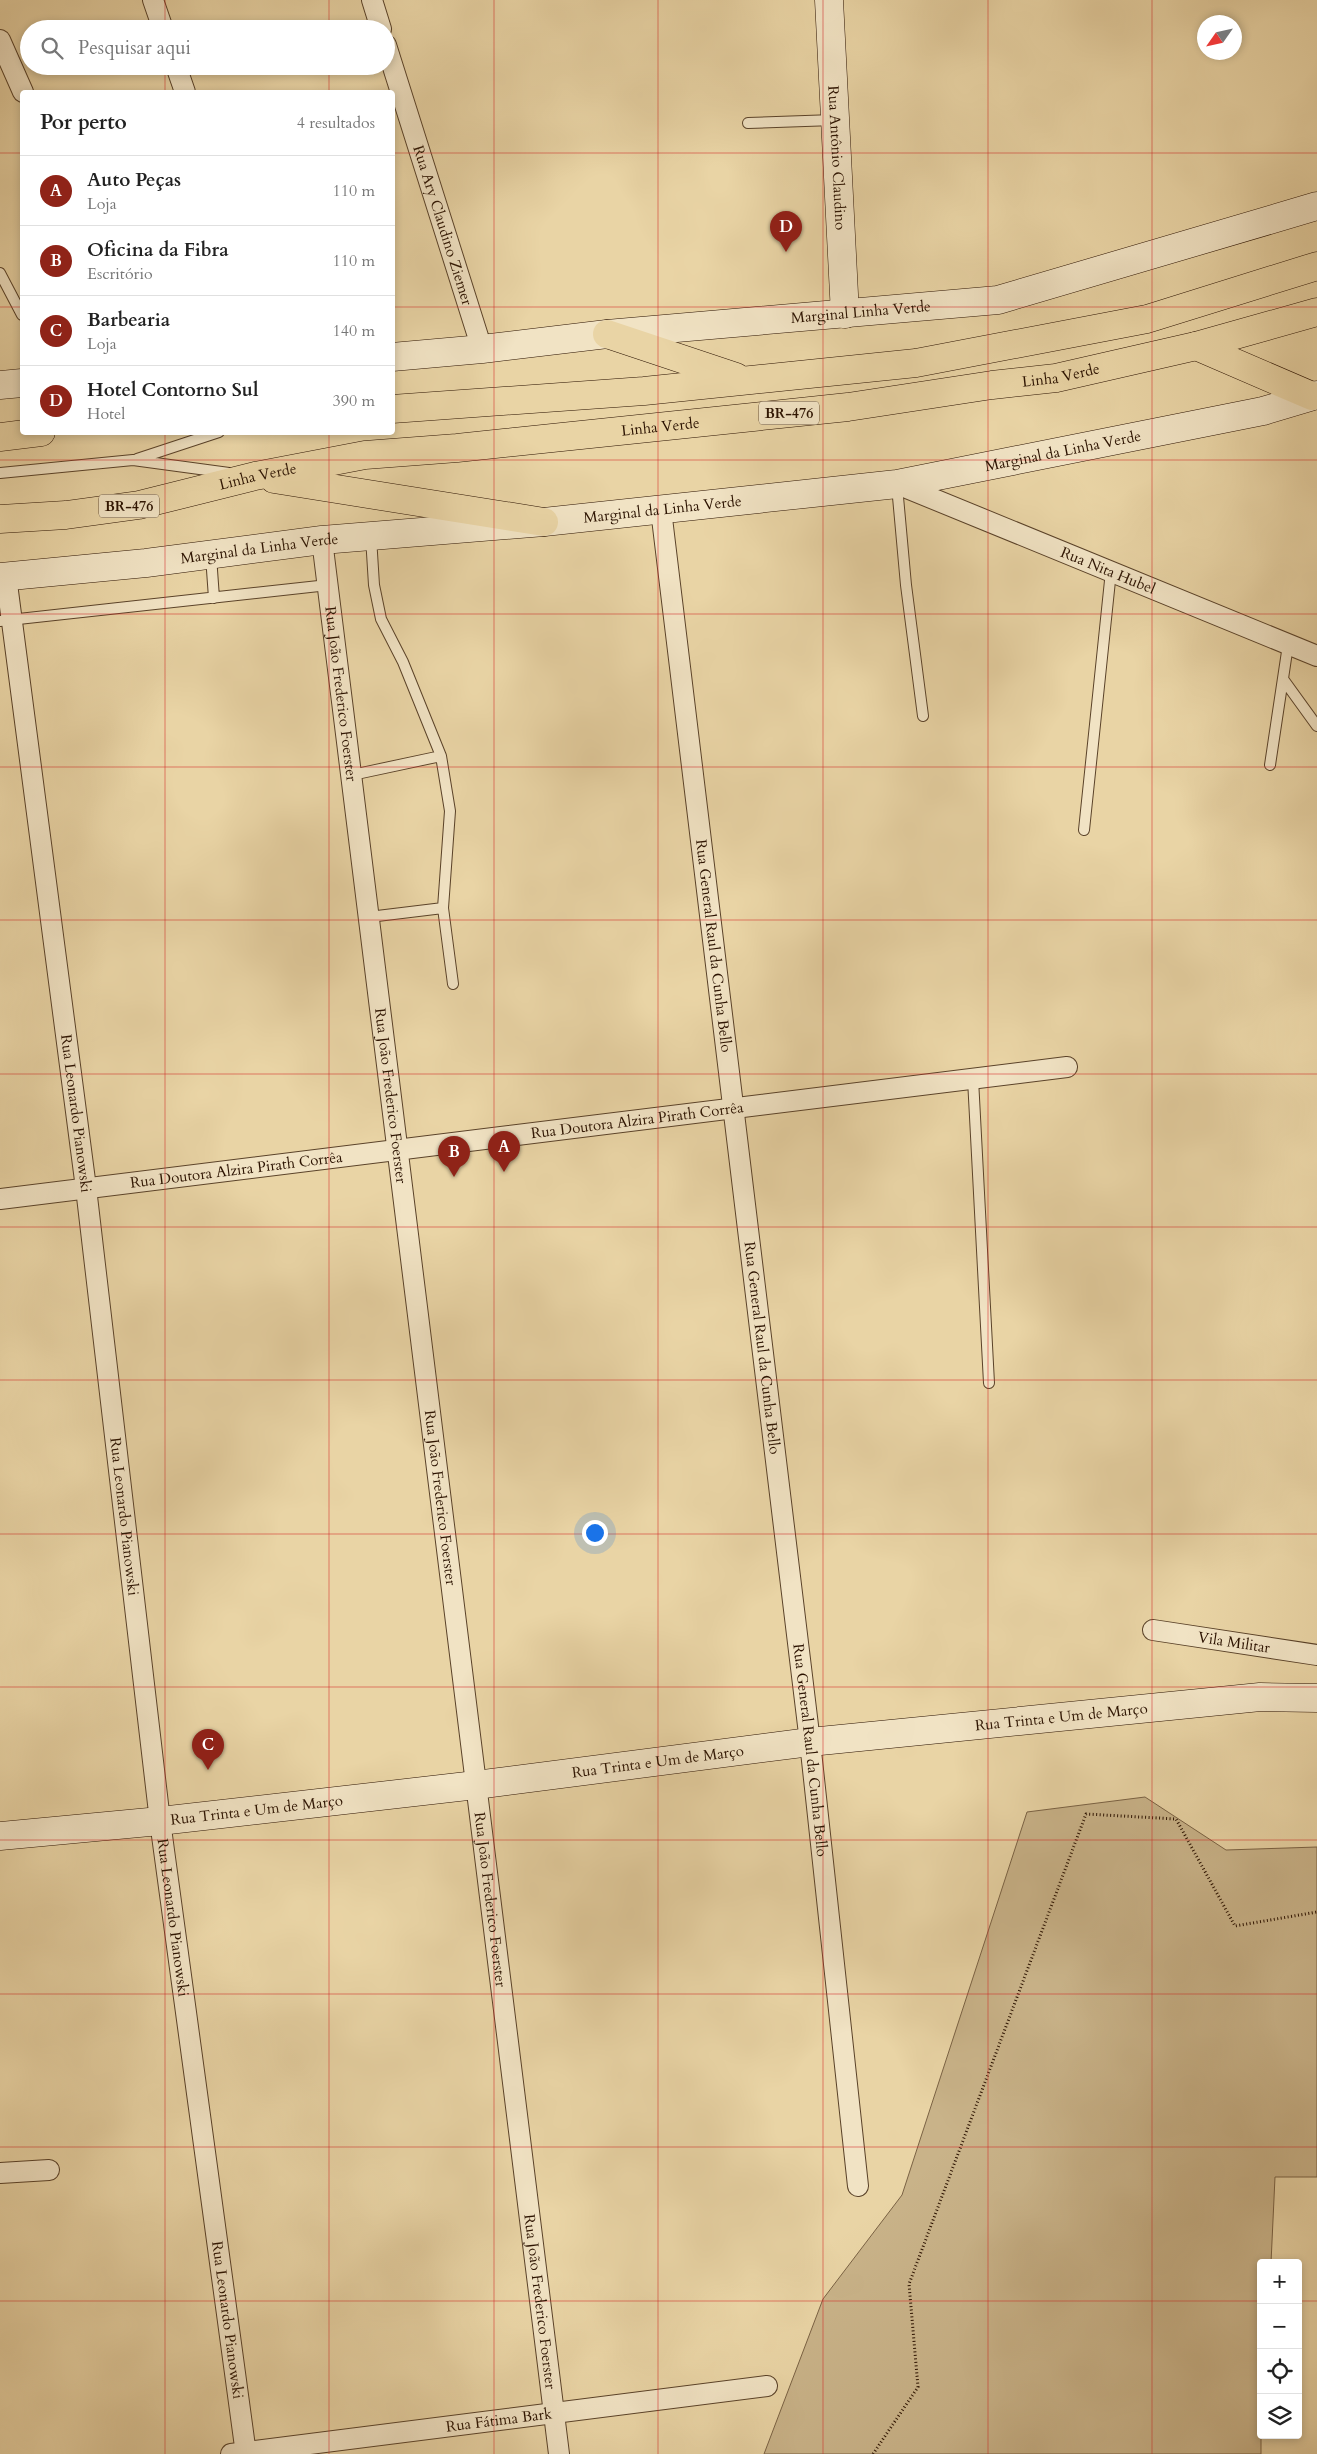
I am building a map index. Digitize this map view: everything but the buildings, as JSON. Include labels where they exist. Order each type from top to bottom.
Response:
[{"type":"highway","points":[[395,409],[644,391],[916,364],[1147,319],[1317,266]]},
{"type":"highway","name":"Linha Verde","points":[[0,519],[66,515],[139,504],[255,476],[365,455],[457,448],[848,407],[992,385],[1056,378],[1196,346],[1317,312]]},
{"type":"highway","points":[[607,334],[744,380]]},
{"type":"highway","points":[[1196,346],[1315,396]]},
{"type":"highway","points":[[0,437],[20,435]]},
{"type":"highway","points":[[255,476],[544,522]]},
{"type":"main road","name":"Rua Antônio Claudino","points":[[829,0],[844,314]]},
{"type":"main road","name":"Marginal Linha Verde","points":[[395,356],[482,349],[607,334],[998,300],[1317,206]]},
{"type":"main road","points":[[0,385],[20,383]]},
{"type":"main road","name":"Marginal da Linha Verde","points":[[3,577],[211,555],[322,540],[544,522],[897,484],[1263,411],[1315,396]]},
{"type":"main road","name":"Rua Trinta e Um de Março","points":[[0,1836],[160,1822],[476,1785],[810,1742],[1260,1697],[1317,1698]]},
{"type":"street","points":[[153,0],[160,20]]},
{"type":"street","points":[[372,0],[378,20]]},
{"type":"street","points":[[0,40],[22,90]]},
{"type":"street","name":"Rua Ary Claudino Ziemer","points":[[395,74],[482,349]]},
{"type":"street","points":[[179,75],[184,90]]},
{"type":"street","name":"Rua Nita Hubel","points":[[897,484],[1317,656]]},
{"type":"street","name":"Rua General Raul da Cunha Bello","points":[[661,510],[810,1742],[858,2186]]},
{"type":"street","name":"Rua João Frederico Foerster","points":[[322,540],[559,2454]]},
{"type":"street","name":"Rua Leonardo Pianowski","points":[[3,577],[6,620],[86,1188],[160,1822],[241,2453]]},
{"type":"street","name":"Rua Doutora Alzira Pirath Corrêa","points":[[0,1199],[1067,1067]]},
{"type":"street","name":"Vila Militar","points":[[1153,1630],[1317,1655]]},
{"type":"street","points":[[0,2173],[49,2170]]},
{"type":"street","name":"Rua Fátima Bark","points":[[241,2453],[766,2386]]},
{"type":"lane","points":[[748,123],[835,120]]},
{"type":"lane","points":[[0,273],[20,311]]},
{"type":"lane","points":[[0,473],[133,460],[210,435]]},
{"type":"lane","points":[[133,460],[255,476]]},
{"type":"lane","points":[[897,484],[906,585],[923,716]]},
{"type":"lane","points":[[371,536],[374,585],[381,619],[403,662],[441,756],[450,811],[444,908],[453,984]]},
{"type":"lane","points":[[211,555],[214,598]]},
{"type":"lane","points":[[1084,830],[1111,571]]},
{"type":"lane","points":[[6,620],[328,585]]},
{"type":"lane","points":[[1270,764],[1288,645]]},
{"type":"lane","points":[[1283,679],[1317,726]]},
{"type":"lane","points":[[352,775],[441,756]]},
{"type":"lane","points":[[369,916],[444,908]]},
{"type":"lane","points":[[973,1078],[988,1383]]},
{"type":"path","points":[[873,2454],[918,2387],[909,2284],[1086,1814],[1176,1819],[1235,1926],[1317,1912]]},
{"type":"shaded area","points":[[1145,1797],[1226,1850],[1317,1847],[1317,2177],[1275,2177],[1271,2259],[1257,2259],[1257,2439],[1261,2439],[1261,2454],[764,2454],[823,2299],[902,2195],[1027,1812]]},
{"type":"place","name":"Hotel Contorno Sul","points":[[786,252]]},
{"type":"place","name":"Auto Peças","points":[[504,1172]]},
{"type":"place","name":"Oficina da Fibra","points":[[454,1177]]},
{"type":"place","name":"Barbearia","points":[[208,1770]]}]
